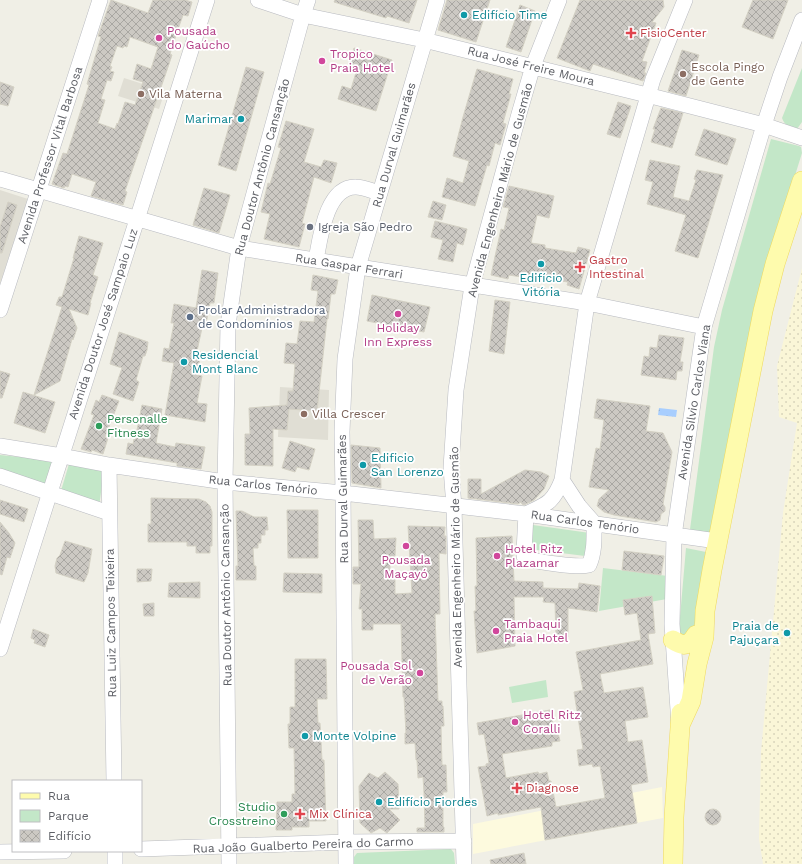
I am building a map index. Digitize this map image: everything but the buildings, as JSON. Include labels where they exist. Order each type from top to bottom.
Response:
[{"type":"main road","name":"Avenida Silvio Carlos Viana","points":[[680,725],[691,701],[697,664],[704,637],[705,611],[717,541],[763,311],[775,264],[802,181]]},
{"type":"main road","name":"Avenida Silvio Carlos Viana","points":[[673,864],[674,817],[683,691],[696,635],[705,611]]},
{"type":"main road","points":[[673,640],[678,644],[684,645],[692,641],[696,635]]},
{"type":"street","name":"Avenida Professor Vital Barbosa","points":[[0,310],[100,0]]},
{"type":"street","name":"Avenida Doutor José Sampaio Luz","points":[[0,649],[207,0]]},
{"type":"street","name":"Rua José Freire Moura","points":[[258,0],[303,15],[424,40],[533,66],[764,125],[802,138]]},
{"type":"street","name":"Rua Doutor Antônio Cansanção","points":[[229,864],[225,482],[228,325],[239,248],[308,0]]},
{"type":"street","name":"Rua Durval Guimarães","points":[[346,864],[342,432],[344,359],[358,267],[437,0]]},
{"type":"street","name":"Avenida Engenheiro Mário de Gusmão","points":[[464,864],[454,507],[451,468],[456,390],[472,286],[518,114],[533,66],[559,0]]},
{"type":"street","points":[[562,480],[575,500],[594,523],[593,551],[589,565],[581,566],[527,559],[524,556],[526,514],[544,506],[552,500],[562,480],[587,303],[653,79],[685,0]]},
{"type":"street","name":"Avenida Silvio Carlos Viana","points":[[680,725],[672,624],[674,536],[704,327],[764,125],[780,77],[802,20]]},
{"type":"street","name":"Rua Gaspar Ferrari","points":[[0,178],[239,248],[587,303],[704,327]]},
{"type":"street","points":[[316,260],[324,224],[333,200],[343,190],[356,187],[380,193]]},
{"type":"street","name":"Rua Carlos Tenório","points":[[0,446],[109,465],[225,482],[526,514],[717,541]]},
{"type":"street","name":"Rua Luiz Campos Teixeira","points":[[109,465],[114,780]]},
{"type":"street","points":[[0,476],[109,513]]},
{"type":"street","name":"Rua João Gualberto Pereira do Carmo","points":[[142,849],[346,842],[464,841]]},
{"type":"street","points":[[1,864],[0,852],[12,852]]},
{"type":"street","points":[[115,852],[115,864]]},
{"type":"shaded area","name":"Vila Materna","points":[[124,78],[165,91],[159,109],[118,96]]},
{"type":"shaded area","points":[[0,190],[28,199],[0,284]]},
{"type":"shaded area","name":"Villa Crescer","points":[[280,387],[329,390],[328,440],[278,437]]},
{"type":"shaded area","points":[[662,787],[663,818],[473,854],[473,824]]},
{"type":"green space","points":[[802,68],[802,122],[797,129],[788,126],[784,123],[782,118]]},
{"type":"green space","points":[[771,139],[799,146],[801,147],[802,153],[773,246],[714,536],[689,537],[714,347],[722,310]]},
{"type":"green space","points":[[0,455],[50,460],[52,464],[48,485],[0,474]]},
{"type":"green space","points":[[69,464],[104,470],[99,507],[60,494]]},
{"type":"green space","points":[[533,525],[590,533],[585,556],[529,549]]},
{"type":"green space","points":[[686,548],[706,552],[710,558],[691,640],[678,640]]},
{"type":"green space","points":[[603,568],[668,576],[667,599],[599,611]]},
{"type":"green space","points":[[546,680],[548,697],[512,703],[509,687]]},
{"type":"green space","points":[[451,849],[454,853],[455,864],[354,864],[354,857],[357,853]]},
{"type":"sand","name":"Praia de Pajuçara","points":[[802,268],[802,864],[763,864],[759,839],[761,752],[783,513],[797,423],[779,417],[777,366]]},
{"type":"water","points":[[659,408],[677,410],[676,417],[658,415]]},
{"type":"place","name":"Edifício Time","points":[[464,15]]},
{"type":"place","name":"FisioCenter","points":[[631,33]]},
{"type":"place","name":"Pousada do Gaúcho","points":[[159,38]]},
{"type":"place","name":"Tropico Praia Hotel","points":[[322,61]]},
{"type":"place","name":"Escola Pingo de Gente","points":[[683,74]]},
{"type":"place","name":"Vila Materna","points":[[141,94]]},
{"type":"place","name":"Marimar","points":[[241,119]]},
{"type":"place","name":"Igreja São Pedro","points":[[310,227]]},
{"type":"place","name":"Edifício Vitória","points":[[541,264]]},
{"type":"place","name":"Gastro Intestinal","points":[[580,267]]},
{"type":"place","name":"Holiday Inn Express","points":[[398,314]]},
{"type":"place","name":"Prolar Administradora de Condomínios","points":[[190,317]]},
{"type":"place","name":"Residencial Mont Blanc","points":[[184,362]]},
{"type":"place","name":"Villa Crescer","points":[[304,414]]},
{"type":"place","name":"Personalle Fitness","points":[[99,426]]},
{"type":"place","name":"Edificio San Lorenzo","points":[[363,465]]},
{"type":"place","name":"Pousada Maçayó","points":[[406,546]]},
{"type":"place","name":"Hotel Ritz Plazamar","points":[[497,556]]},
{"type":"place","name":"Tambaqui Praia Hotel","points":[[496,631]]},
{"type":"place","name":"Praia de Pajuçara","points":[[787,633]]},
{"type":"place","name":"Pousada Sol de Verão","points":[[420,673]]},
{"type":"place","name":"Hotel Ritz Coralli","points":[[515,722]]},
{"type":"place","name":"Monte Volpine","points":[[305,736]]},
{"type":"place","name":"Diagnose","points":[[517,788]]},
{"type":"place","name":"Edifício Fiordes","points":[[379,802]]},
{"type":"place","name":"Studio Crosstreino","points":[[284,814]]},
{"type":"place","name":"Mix Clínica","points":[[300,814]]}]
